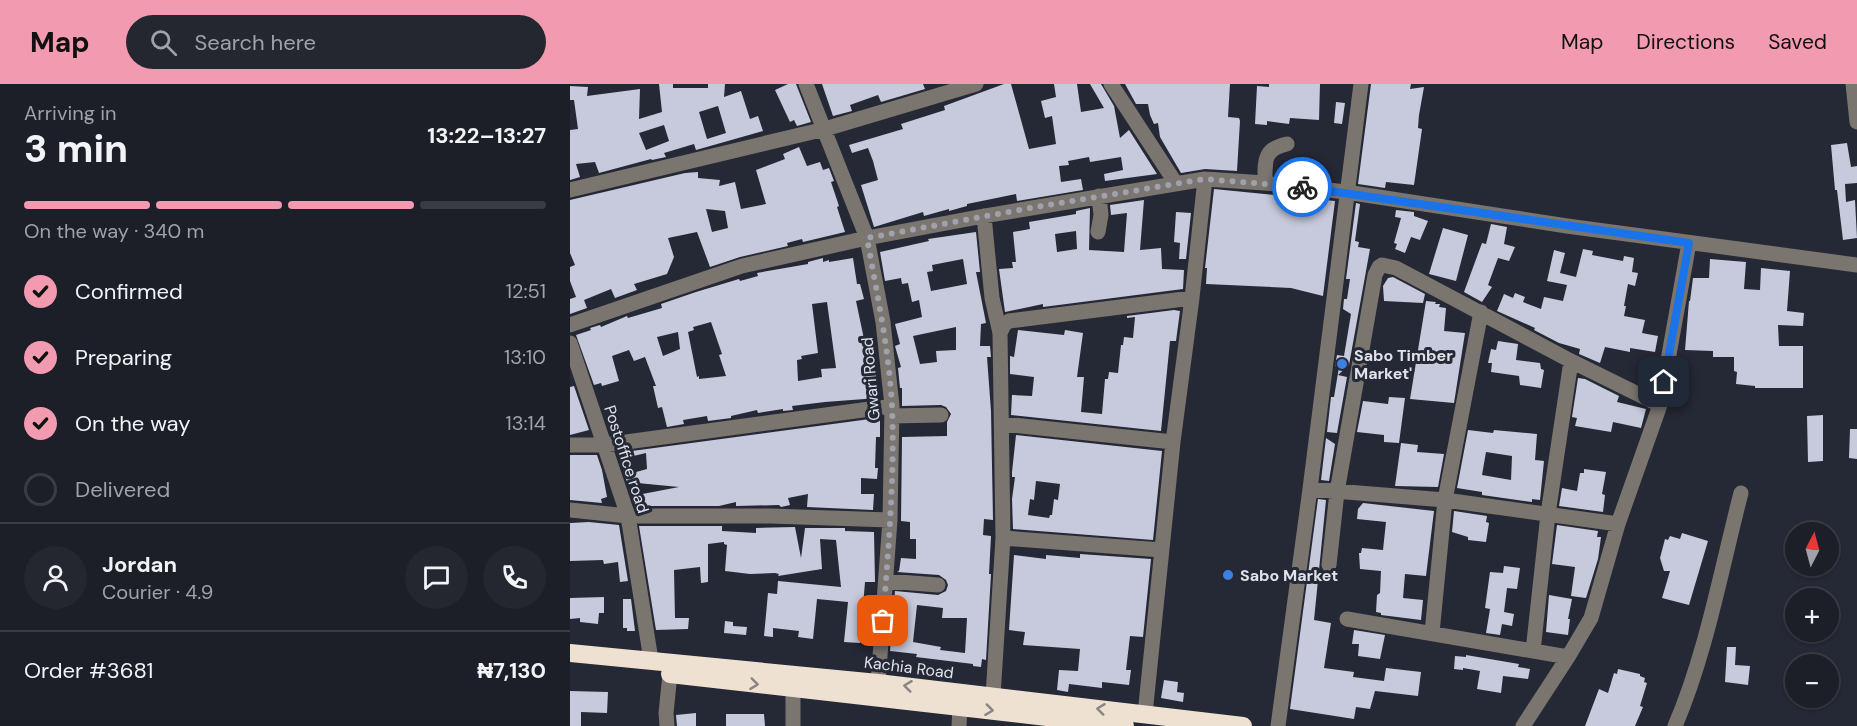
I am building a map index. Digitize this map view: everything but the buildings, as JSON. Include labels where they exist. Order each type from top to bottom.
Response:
[{"type":"highway","name":"Kachia Road","points":[[570,653],[878,683],[1243,726]]},
{"type":"highway","name":"Kachia Road","points":[[570,665],[670,674],[1125,726]]},
{"type":"street","name":"Gwari Road","points":[[806,84],[867,238],[883,322],[892,411],[890,520],[878,683]]},
{"type":"street","points":[[570,190],[825,129],[976,84]]},
{"type":"street","points":[[1112,84],[1175,182]]},
{"type":"street","points":[[1278,726],[1361,84]]},
{"type":"street","points":[[1853,84],[1857,122]]},
{"type":"street","points":[[1265,183],[1269,152],[1275,147],[1287,144]]},
{"type":"street","points":[[1145,714],[1173,442],[1205,179]]},
{"type":"street","points":[[570,325],[742,266],[867,238],[984,216],[1175,182],[1205,179],[1346,192],[1689,243],[1857,265]]},
{"type":"street","points":[[1098,232],[1101,215],[1099,196]]},
{"type":"street","points":[[984,216],[992,298],[1000,333],[1003,424],[1004,538],[993,696]]},
{"type":"street","points":[[1523,726],[1591,618],[1618,524],[1660,405],[1689,243]]},
{"type":"street","points":[[1329,566],[1337,492],[1375,275],[1378,267],[1382,265],[1396,268],[1571,361],[1660,405]]},
{"type":"street","points":[[1000,333],[1009,321],[1192,298]]},
{"type":"street","points":[[1432,633],[1445,500],[1481,312]]},
{"type":"street","name":"Postoffice road","points":[[570,343],[628,516],[651,660]]},
{"type":"street","points":[[1533,651],[1548,514],[1571,361]]},
{"type":"street","points":[[570,445],[604,445],[892,411],[941,415]]},
{"type":"street","points":[[1003,424],[1173,442]]},
{"type":"street","points":[[1310,489],[1445,500],[1618,524]]},
{"type":"street","points":[[1675,726],[1698,660],[1741,493]]},
{"type":"street","points":[[570,510],[628,516],[770,516],[890,520]]},
{"type":"street","points":[[1004,538],[1162,550]]},
{"type":"street","points":[[886,581],[938,585]]},
{"type":"street","points":[[1347,619],[1568,657]]},
{"type":"street","points":[[667,726],[670,674]]},
{"type":"street","points":[[793,688],[793,726]]},
{"type":"street","points":[[959,726],[960,706]]},
{"type":"way so far","points":[[883,621],[890,520],[892,406],[883,322],[867,238],[1175,182],[1205,179],[1302,187]]},
{"type":"place","name":"Sabo Timber Market'","points":[[1342,364]]},
{"type":"place","name":"Sabo Market","points":[[1228,575]]},
{"type":"route","points":[[1302,187],[1689,243],[1664,382]]}]
